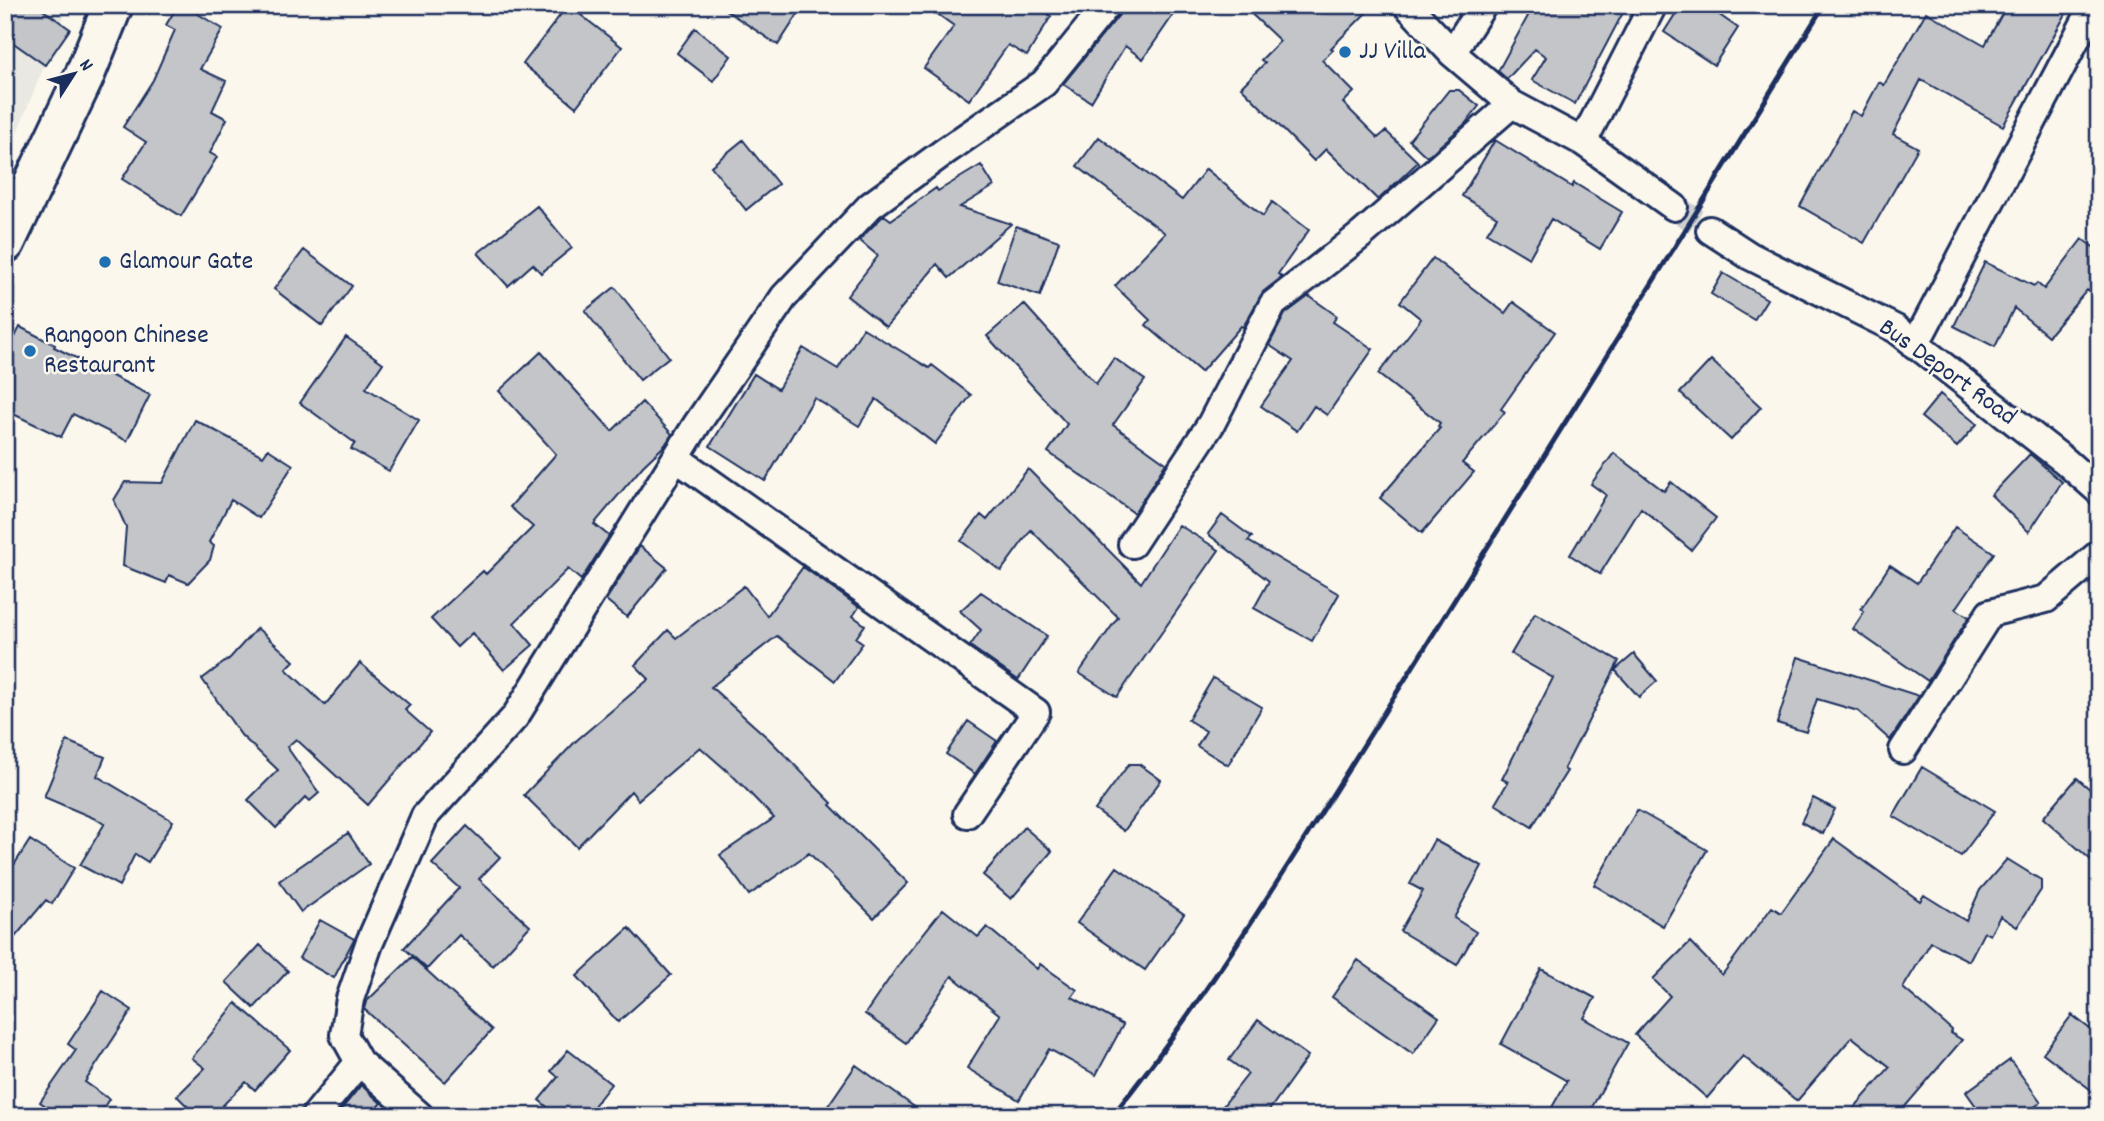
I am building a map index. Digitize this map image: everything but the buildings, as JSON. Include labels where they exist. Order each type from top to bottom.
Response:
[{"type":"highway","points":[[5,243],[85,77],[113,5]]},
{"type":"street","points":[[420,1116],[359,1062],[344,1035],[350,999],[369,944],[425,816],[515,717],[676,458],[785,297],[870,206],[1044,83],[1107,5]]},
{"type":"street","points":[[1407,5],[1452,53],[1512,103],[1583,142],[1674,207]]},
{"type":"street","points":[[1452,53],[1483,5]]},
{"type":"street","points":[[1583,142],[1653,5]]},
{"type":"street","points":[[1915,345],[2094,5]]},
{"type":"street","points":[[1132,544],[1211,425],[1273,304],[1361,235],[1512,103]]},
{"type":"street","name":"Bus Deport Road","points":[[1710,230],[1751,257],[1896,329],[2065,461],[2099,491]]},
{"type":"street","points":[[676,458],[1036,712],[967,814]]},
{"type":"street","points":[[1903,750],[1990,613],[2046,599],[2099,554]]},
{"type":"street","points":[[315,1116],[359,1062]]},
{"type":"shaded area","points":[[5,5],[69,5],[5,162]]},
{"type":"tunnel","points":[[1674,207],[1710,230]]},
{"type":"railway","points":[[1112,1116],[1191,1011],[1299,848],[1824,5]]},
{"type":"place","name":"JJ Villa","points":[[1345,52]]},
{"type":"place","name":"Glamour Gate","points":[[105,262]]},
{"type":"place","name":"Rangoon Chinese Restaurant","points":[[30,351]]}]
